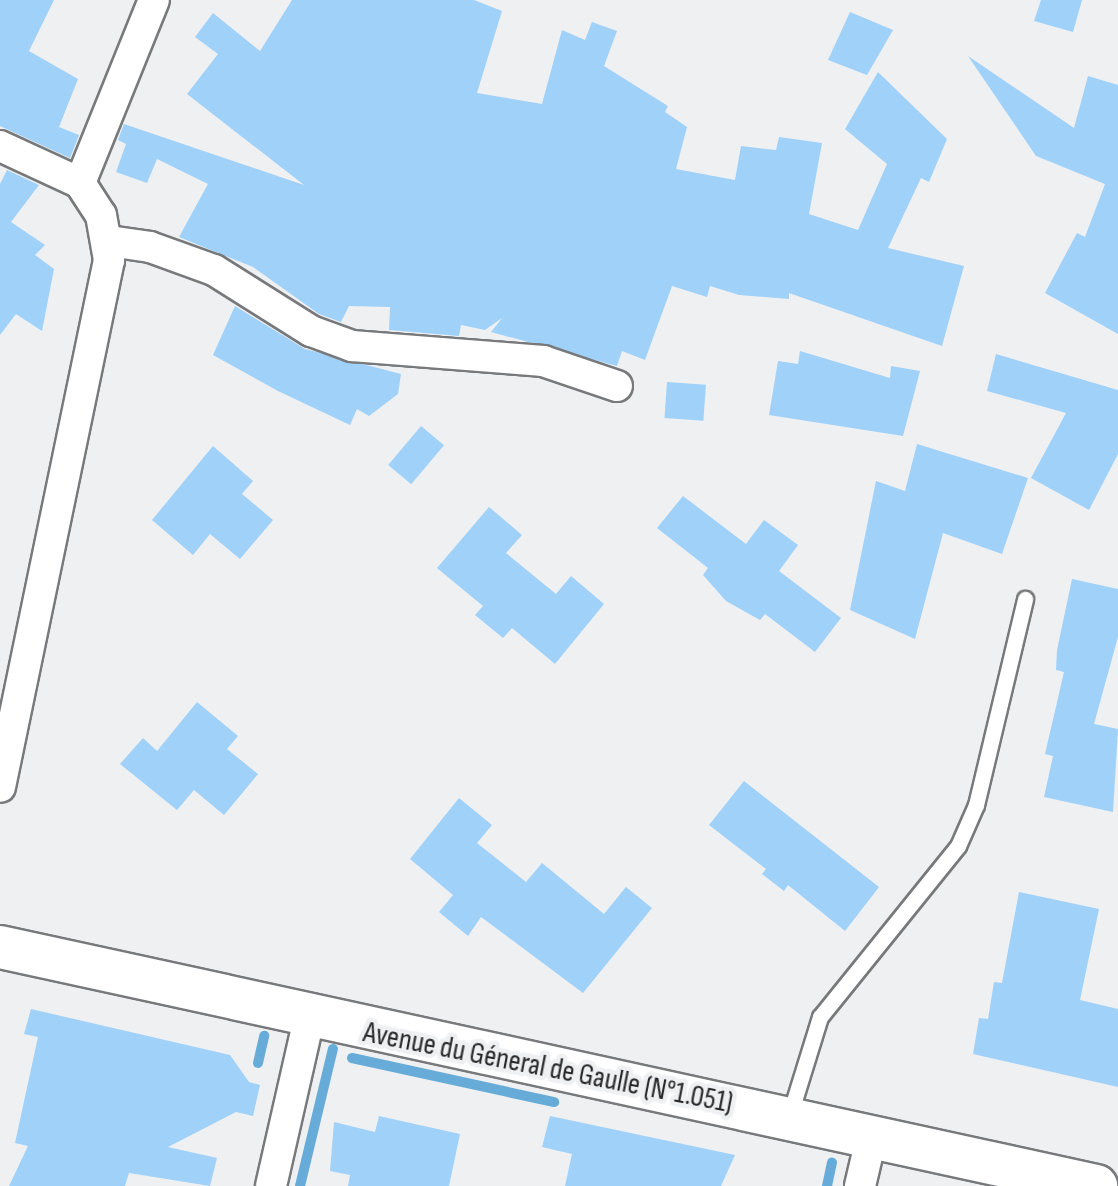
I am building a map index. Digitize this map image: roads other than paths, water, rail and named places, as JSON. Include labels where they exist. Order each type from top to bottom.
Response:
[{"type":"main road","name":"Avenue du Géneral de Gaulle (N°1.051)","points":[[0,947],[310,1020],[788,1117],[870,1139],[1096,1186]]},
{"type":"street","points":[[80,183],[154,0]]},
{"type":"street","points":[[0,146],[80,183],[101,214],[108,241],[42,601],[0,787]]},
{"type":"street","points":[[108,241],[214,270],[311,331],[352,346],[542,361],[616,386]]},
{"type":"street","points":[[271,1186],[310,1020]]},
{"type":"street","points":[[860,1186],[870,1139]]},
{"type":"lane","points":[[788,1117],[820,1017],[958,846],[976,805],[1025,599]]},
{"type":"waterway","points":[[258,1063],[264,1036]]},
{"type":"waterway","points":[[300,1186],[333,1049]]},
{"type":"waterway","points":[[352,1058],[554,1102]]},
{"type":"waterway","points":[[827,1186],[832,1163]]}]
